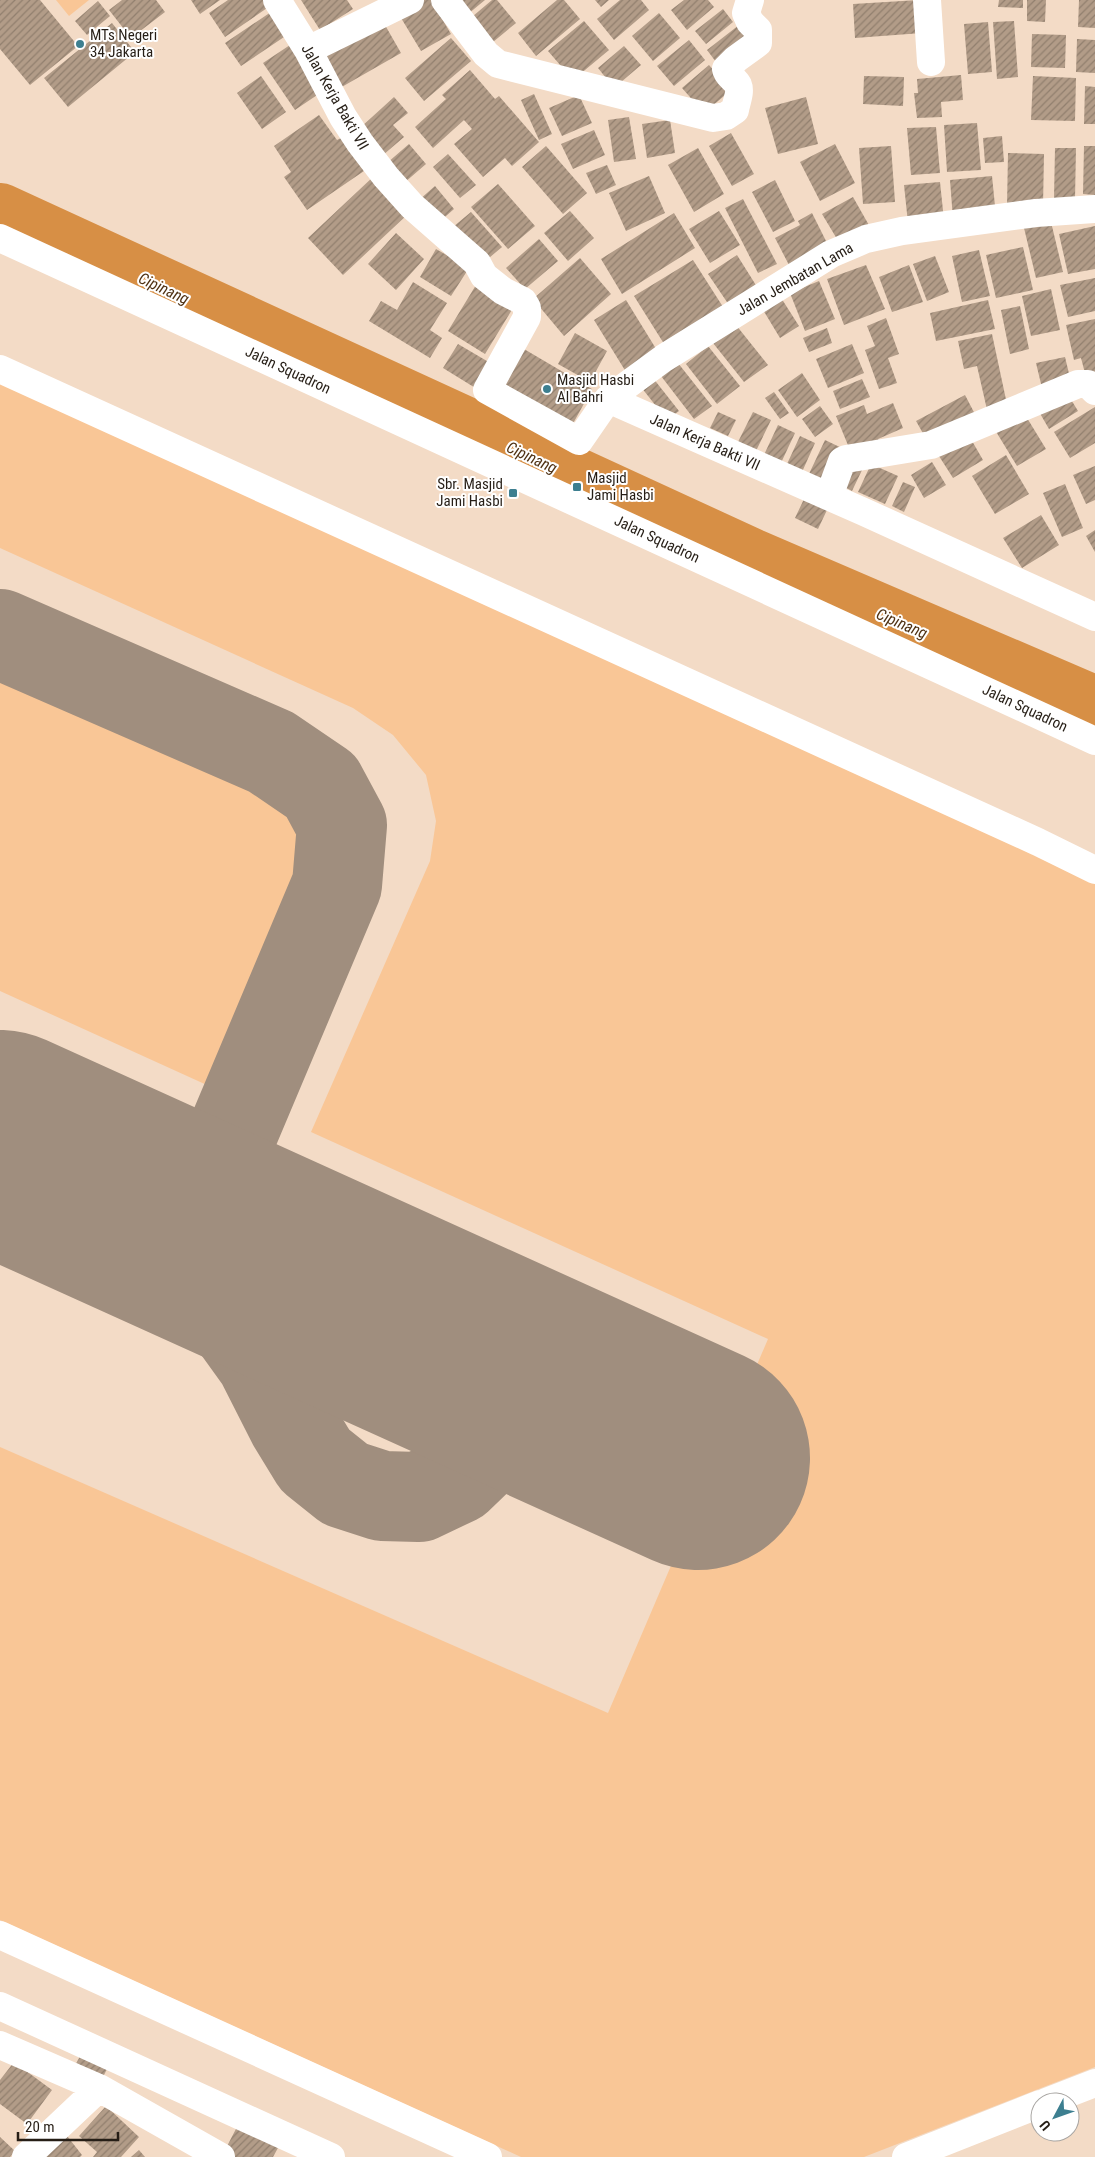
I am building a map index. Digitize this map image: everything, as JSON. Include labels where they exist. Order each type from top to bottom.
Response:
[{"type":"street","name":"Jalan Kerja Bakti VII","points":[[277,0],[308,50],[360,143],[401,195],[427,221],[477,263],[484,276],[503,291],[523,301],[526,305],[527,317],[487,390],[579,442],[608,399],[829,496],[1095,617]]},
{"type":"street","points":[[308,50],[410,0]]},
{"type":"street","points":[[445,0],[486,54],[498,64],[713,118],[726,116],[735,110],[739,92],[738,85],[726,72],[726,68],[758,43],[758,30],[750,22],[746,13],[750,0]]},
{"type":"street","points":[[927,0],[931,62]]},
{"type":"street","name":"Jalan Jembatan Lama","points":[[608,399],[664,358],[753,302],[831,254],[866,239],[902,231],[1036,213],[1095,209]]},
{"type":"street","name":"Jalan Squadron","points":[[0,238],[1095,741]]},
{"type":"street","points":[[0,369],[1038,842],[1095,870]]},
{"type":"street","points":[[829,496],[842,461],[846,459],[931,445],[1078,384],[1088,384],[1095,391]]},
{"type":"street","points":[[0,1935],[488,2157]]},
{"type":"street","points":[[0,2006],[331,2157]]},
{"type":"street","points":[[0,2045],[99,2088],[221,2157]]},
{"type":"street","points":[[1072,2092],[1095,2083]]},
{"type":"street","points":[[26,2157],[99,2088]]},
{"type":"street","points":[[906,2157],[1030,2108]]},
{"type":"shaded area","points":[[56,0],[89,0],[69,16]]},
{"type":"shaded area","points":[[0,380],[1095,882],[1095,2067],[864,2157],[521,2157],[0,1920],[0,1447],[608,1713],[768,1339],[311,1132],[430,861],[436,821],[426,775],[393,735],[353,708],[0,548]]},
{"type":"shaded area","points":[[0,634],[271,752],[321,786],[342,825],[337,885],[272,1039],[242,1101],[0,991]]},
{"type":"building","points":[[0,0],[40,0],[78,46],[30,85],[0,49]]},
{"type":"building","points":[[122,0],[156,0],[165,12],[131,38],[109,10]]},
{"type":"building","points":[[191,0],[220,0],[200,14]]},
{"type":"building","points":[[228,0],[265,0],[270,6],[225,37],[209,13]]},
{"type":"building","points":[[301,0],[347,0],[353,9],[320,30]]},
{"type":"building","points":[[419,0],[431,0],[451,34],[421,51],[398,13]]},
{"type":"building","points":[[457,0],[485,0],[468,14]]},
{"type":"building","points":[[492,0],[497,0],[516,23],[487,47],[466,22]]},
{"type":"building","points":[[557,0],[564,0],[580,19],[536,56],[518,33]]},
{"type":"building","points":[[595,0],[609,0],[601,7]]},
{"type":"building","points":[[620,0],[641,0],[649,10],[614,40],[597,19]]},
{"type":"building","points":[[684,0],[708,0],[714,7],[687,30],[671,10]]},
{"type":"building","points":[[919,0],[922,33],[855,38],[853,4]]},
{"type":"building","points":[[999,0],[1023,0],[1023,8],[998,7]]},
{"type":"building","points":[[1027,0],[1046,0],[1045,22],[1027,21]]},
{"type":"building","points":[[1079,0],[1095,0],[1095,28],[1078,27]]},
{"type":"building","points":[[98,1],[110,16],[87,35],[75,21]]},
{"type":"building","points":[[723,9],[733,22],[706,44],[695,31]]},
{"type":"building","points":[[271,12],[287,35],[241,66],[225,43]]},
{"type":"building","points":[[659,13],[680,38],[653,61],[632,36]]},
{"type":"building","points":[[381,18],[401,53],[340,88],[320,52]]},
{"type":"building","points":[[584,21],[609,50],[573,80],[548,51]]},
{"type":"building","points":[[1014,21],[1018,77],[997,79],[993,22]]},
{"type":"building","points":[[988,22],[992,72],[968,74],[964,24]]},
{"type":"building","points":[[112,23],[135,52],[68,107],[44,78]]},
{"type":"building","points":[[739,25],[751,39],[719,66],[707,50]]},
{"type":"building","points":[[1032,34],[1066,35],[1065,68],[1031,67]]},
{"type":"building","points":[[451,38],[471,61],[424,101],[405,78]]},
{"type":"building","points":[[1077,39],[1095,40],[1095,73],[1076,72]]},
{"type":"building","points":[[689,40],[705,60],[674,86],[657,66]]},
{"type":"building","points":[[290,45],[323,91],[295,110],[263,63]]},
{"type":"building","points":[[624,46],[641,65],[614,88],[598,68]]},
{"type":"building","points":[[709,65],[731,90],[704,113],[682,88]]},
{"type":"building","points":[[470,70],[495,99],[499,96],[539,142],[512,166],[505,158],[483,177],[454,144],[472,129],[464,120],[433,148],[415,127],[446,99],[442,95]]},
{"type":"building","points":[[961,75],[963,100],[941,102],[942,117],[917,118],[914,93],[918,93],[917,79]]},
{"type":"building","points":[[261,76],[286,112],[262,129],[237,93]]},
{"type":"building","points":[[864,76],[904,77],[903,106],[863,104]]},
{"type":"building","points":[[1033,76],[1076,78],[1075,121],[1031,120]]},
{"type":"building","points":[[1085,86],[1095,87],[1095,124],[1084,124]]},
{"type":"building","points":[[534,94],[552,134],[539,140],[521,100]]},
{"type":"building","points":[[579,95],[592,123],[562,136],[549,108]]},
{"type":"building","points":[[394,97],[408,113],[393,125],[404,137],[383,155],[360,128]]},
{"type":"building","points":[[806,97],[818,144],[778,154],[765,108]]},
{"type":"building","points":[[319,115],[337,140],[341,138],[364,171],[307,210],[284,177],[291,172],[274,146]]},
{"type":"building","points":[[629,117],[636,159],[614,162],[608,120]]},
{"type":"building","points":[[670,120],[675,153],[647,158],[642,124]]},
{"type":"building","points":[[977,123],[981,170],[947,172],[944,125]]},
{"type":"building","points":[[936,127],[940,173],[911,175],[907,128]]},
{"type":"building","points":[[594,130],[605,155],[573,169],[561,144]]},
{"type":"building","points":[[731,133],[754,174],[732,186],[709,146]]},
{"type":"building","points":[[1002,136],[1004,162],[985,163],[983,138]]},
{"type":"building","points":[[409,144],[426,164],[404,183],[387,163]]},
{"type":"building","points":[[835,144],[855,183],[820,201],[800,162]]},
{"type":"building","points":[[546,146],[587,193],[563,214],[522,167]]},
{"type":"building","points":[[891,146],[895,202],[863,204],[859,148]]},
{"type":"building","points":[[1084,146],[1095,146],[1095,195],[1083,194]]},
{"type":"building","points":[[698,148],[724,194],[694,212],[668,165]]},
{"type":"building","points":[[1055,148],[1076,148],[1075,199],[1054,198]]},
{"type":"building","points":[[1008,153],[1044,154],[1043,206],[1007,206]]},
{"type":"building","points":[[448,154],[476,185],[460,198],[433,167]]},
{"type":"building","points":[[607,165],[616,185],[596,194],[586,173]]},
{"type":"building","points":[[374,176],[409,213],[343,275],[308,238]]},
{"type":"building","points":[[649,176],[665,213],[626,231],[609,193]]},
{"type":"building","points":[[992,176],[996,216],[953,219],[950,180]]},
{"type":"building","points":[[775,180],[795,221],[773,232],[752,192]]},
{"type":"building","points":[[940,182],[944,220],[908,223],[904,185]]},
{"type":"building","points":[[498,184],[535,226],[508,249],[471,207]]},
{"type":"building","points":[[435,186],[454,209],[438,223],[419,200]]},
{"type":"building","points":[[853,197],[870,227],[840,244],[822,214]]},
{"type":"building","points":[[743,199],[777,264],[758,273],[725,208]]},
{"type":"building","points":[[570,211],[594,238],[568,261],[544,233]]},
{"type":"building","points":[[719,211],[740,245],[710,263],[689,229]]},
{"type":"building","points":[[471,212],[502,247],[483,263],[453,227]]},
{"type":"building","points":[[674,213],[695,248],[622,294],[601,259]]},
{"type":"building","points":[[812,213],[828,245],[789,265],[775,238],[800,225],[798,221]]},
{"type":"building","points":[[1051,222],[1063,272],[1036,278],[1024,228]]},
{"type":"building","points":[[1095,226],[1095,269],[1068,274],[1059,234]]},
{"type":"building","points":[[396,233],[424,259],[396,290],[368,264]]},
{"type":"building","points":[[539,239],[558,261],[525,289],[506,268]]},
{"type":"building","points":[[1023,247],[1033,290],[996,298],[986,255]]},
{"type":"building","points":[[436,249],[469,268],[451,296],[420,277]]},
{"type":"building","points":[[979,250],[990,296],[962,302],[952,256]]},
{"type":"building","points":[[737,255],[759,290],[731,308],[708,274]]},
{"type":"building","points":[[935,256],[949,292],[927,301],[913,264]]},
{"type":"building","points":[[580,258],[611,294],[564,336],[533,299]]},
{"type":"building","points":[[693,260],[725,310],[666,347],[634,296]]},
{"type":"building","points":[[866,265],[885,309],[844,325],[827,279]]},
{"type":"building","points":[[909,265],[923,302],[892,312],[879,277]]},
{"type":"building","points":[[1095,278],[1095,311],[1068,317],[1060,285]]},
{"type":"building","points":[[819,281],[835,319],[805,331],[790,293]]},
{"type":"building","points":[[413,282],[447,303],[430,330],[442,338],[430,358],[369,321],[381,301],[397,310]]},
{"type":"building","points":[[476,285],[513,308],[485,354],[448,331]]},
{"type":"building","points":[[1051,289],[1060,330],[1031,336],[1022,296]]},
{"type":"building","points":[[778,293],[799,326],[780,338],[760,305]]},
{"type":"building","points":[[626,300],[658,352],[626,372],[594,320]]},
{"type":"building","points":[[988,300],[995,329],[936,341],[930,313]]},
{"type":"building","points":[[1020,306],[1029,349],[1010,354],[1001,310]]},
{"type":"building","points":[[886,318],[899,354],[888,358],[897,383],[879,389],[865,350],[875,346],[867,326]]},
{"type":"building","points":[[1095,319],[1095,375],[1086,377],[1081,358],[1074,360],[1066,325]]},
{"type":"building","points":[[736,325],[768,365],[744,382],[713,343]]},
{"type":"building","points":[[827,328],[832,343],[809,352],[803,338]]},
{"type":"building","points":[[575,333],[607,351],[590,382],[558,364]]},
{"type":"building","points":[[992,334],[1008,409],[988,414],[977,366],[964,369],[958,341]]},
{"type":"building","points":[[458,344],[492,364],[477,389],[443,368]]},
{"type":"building","points":[[852,344],[864,373],[828,388],[816,359]]},
{"type":"building","points":[[708,346],[740,386],[717,404],[686,364]]},
{"type":"building","name":"Masjid Hasbi Al Bahri","points":[[524,349],[592,389],[570,429],[502,388]]},
{"type":"building","points":[[1065,357],[1071,382],[1042,388],[1036,363]]},
{"type":"building","points":[[678,363],[712,406],[694,419],[661,376]]},
{"type":"building","points":[[802,373],[820,400],[797,417],[778,390]]},
{"type":"building","points":[[653,378],[679,411],[667,420],[641,387]]},
{"type":"building","points":[[862,379],[870,397],[840,409],[833,391]]},
{"type":"building","points":[[774,392],[789,413],[780,419],[765,398]]},
{"type":"building","points":[[1067,393],[1078,411],[1049,429],[1038,410]]},
{"type":"building","points":[[965,395],[977,418],[929,444],[916,421]]},
{"type":"building","points":[[893,403],[903,428],[878,439],[880,444],[852,455],[836,416],[864,405],[867,414]]},
{"type":"building","points":[[820,406],[833,424],[815,437],[802,419]]},
{"type":"building","points":[[1095,407],[1095,443],[1070,458],[1054,432]]},
{"type":"building","points":[[718,412],[736,420],[728,436],[710,428]]},
{"type":"building","points":[[753,412],[771,420],[756,451],[738,442]]},
{"type":"building","points":[[1024,413],[1046,449],[1017,466],[995,430]]},
{"type":"building","points":[[778,425],[795,433],[780,465],[763,457]]},
{"type":"building","points":[[968,434],[983,460],[953,478],[937,453]]},
{"type":"building","points":[[800,436],[815,443],[802,472],[787,464]]},
{"type":"building","points":[[825,440],[846,450],[829,486],[808,476]]},
{"type":"building","points":[[1006,455],[1029,494],[995,514],[972,476]]},
{"type":"building","points":[[847,461],[863,468],[852,491],[837,483]]},
{"type":"building","points":[[932,462],[946,485],[924,498],[911,475]]},
{"type":"building","points":[[871,464],[898,476],[885,504],[858,492]]},
{"type":"building","points":[[1095,466],[1095,500],[1086,504],[1073,475]]},
{"type":"building","points":[[903,482],[915,487],[904,512],[892,506]]},
{"type":"building","points":[[1065,484],[1083,528],[1062,537],[1043,493]]},
{"type":"building","points":[[804,499],[827,510],[818,529],[795,518]]},
{"type":"building","points":[[1041,515],[1059,545],[1022,568],[1003,538]]},
{"type":"building","points":[[1095,530],[1095,552],[1086,536]]},
{"type":"building","points":[[84,2049],[111,2061],[100,2083],[73,2069]]},
{"type":"building","points":[[14,2062],[52,2090],[27,2124],[0,2104],[0,2080]]},
{"type":"building","points":[[106,2106],[139,2137],[121,2157],[93,2157],[97,2152],[79,2136]]},
{"type":"building","points":[[238,2125],[279,2146],[273,2157],[234,2157],[224,2152]]},
{"type":"building","points":[[64,2132],[82,2155],[80,2157],[33,2157]]},
{"type":"building","points":[[0,2137],[15,2151],[10,2157],[0,2157]]},
{"type":"building","points":[[139,2150],[145,2157],[131,2157]]},
{"type":"waterway","name":"Cipinang","points":[[0,213],[751,558],[1095,706]]},
{"type":"taxiway","points":[[0,634],[271,752],[321,786],[342,825],[337,885],[192,1229]]},
{"type":"taxiway","points":[[63,1170],[132,1221],[180,1262],[220,1304],[261,1361],[293,1424],[315,1460],[345,1484],[382,1496],[419,1497],[457,1479],[484,1453],[503,1421],[508,1394],[508,1372],[501,1337],[485,1311],[454,1285],[418,1272],[278,1268]]},
{"type":"runway","points":[[0,1142],[698,1458]]},
{"type":"place","name":"MTs Negeri 34 Jakarta","points":[[80,44]]},
{"type":"place","name":"Masjid Hasbi Al Bahri","points":[[547,389]]},
{"type":"place","name":"Masjid Jami Hasbi","points":[[577,487]]},
{"type":"place","name":"Sbr. Masjid Jami Hasbi","points":[[513,493]]}]
